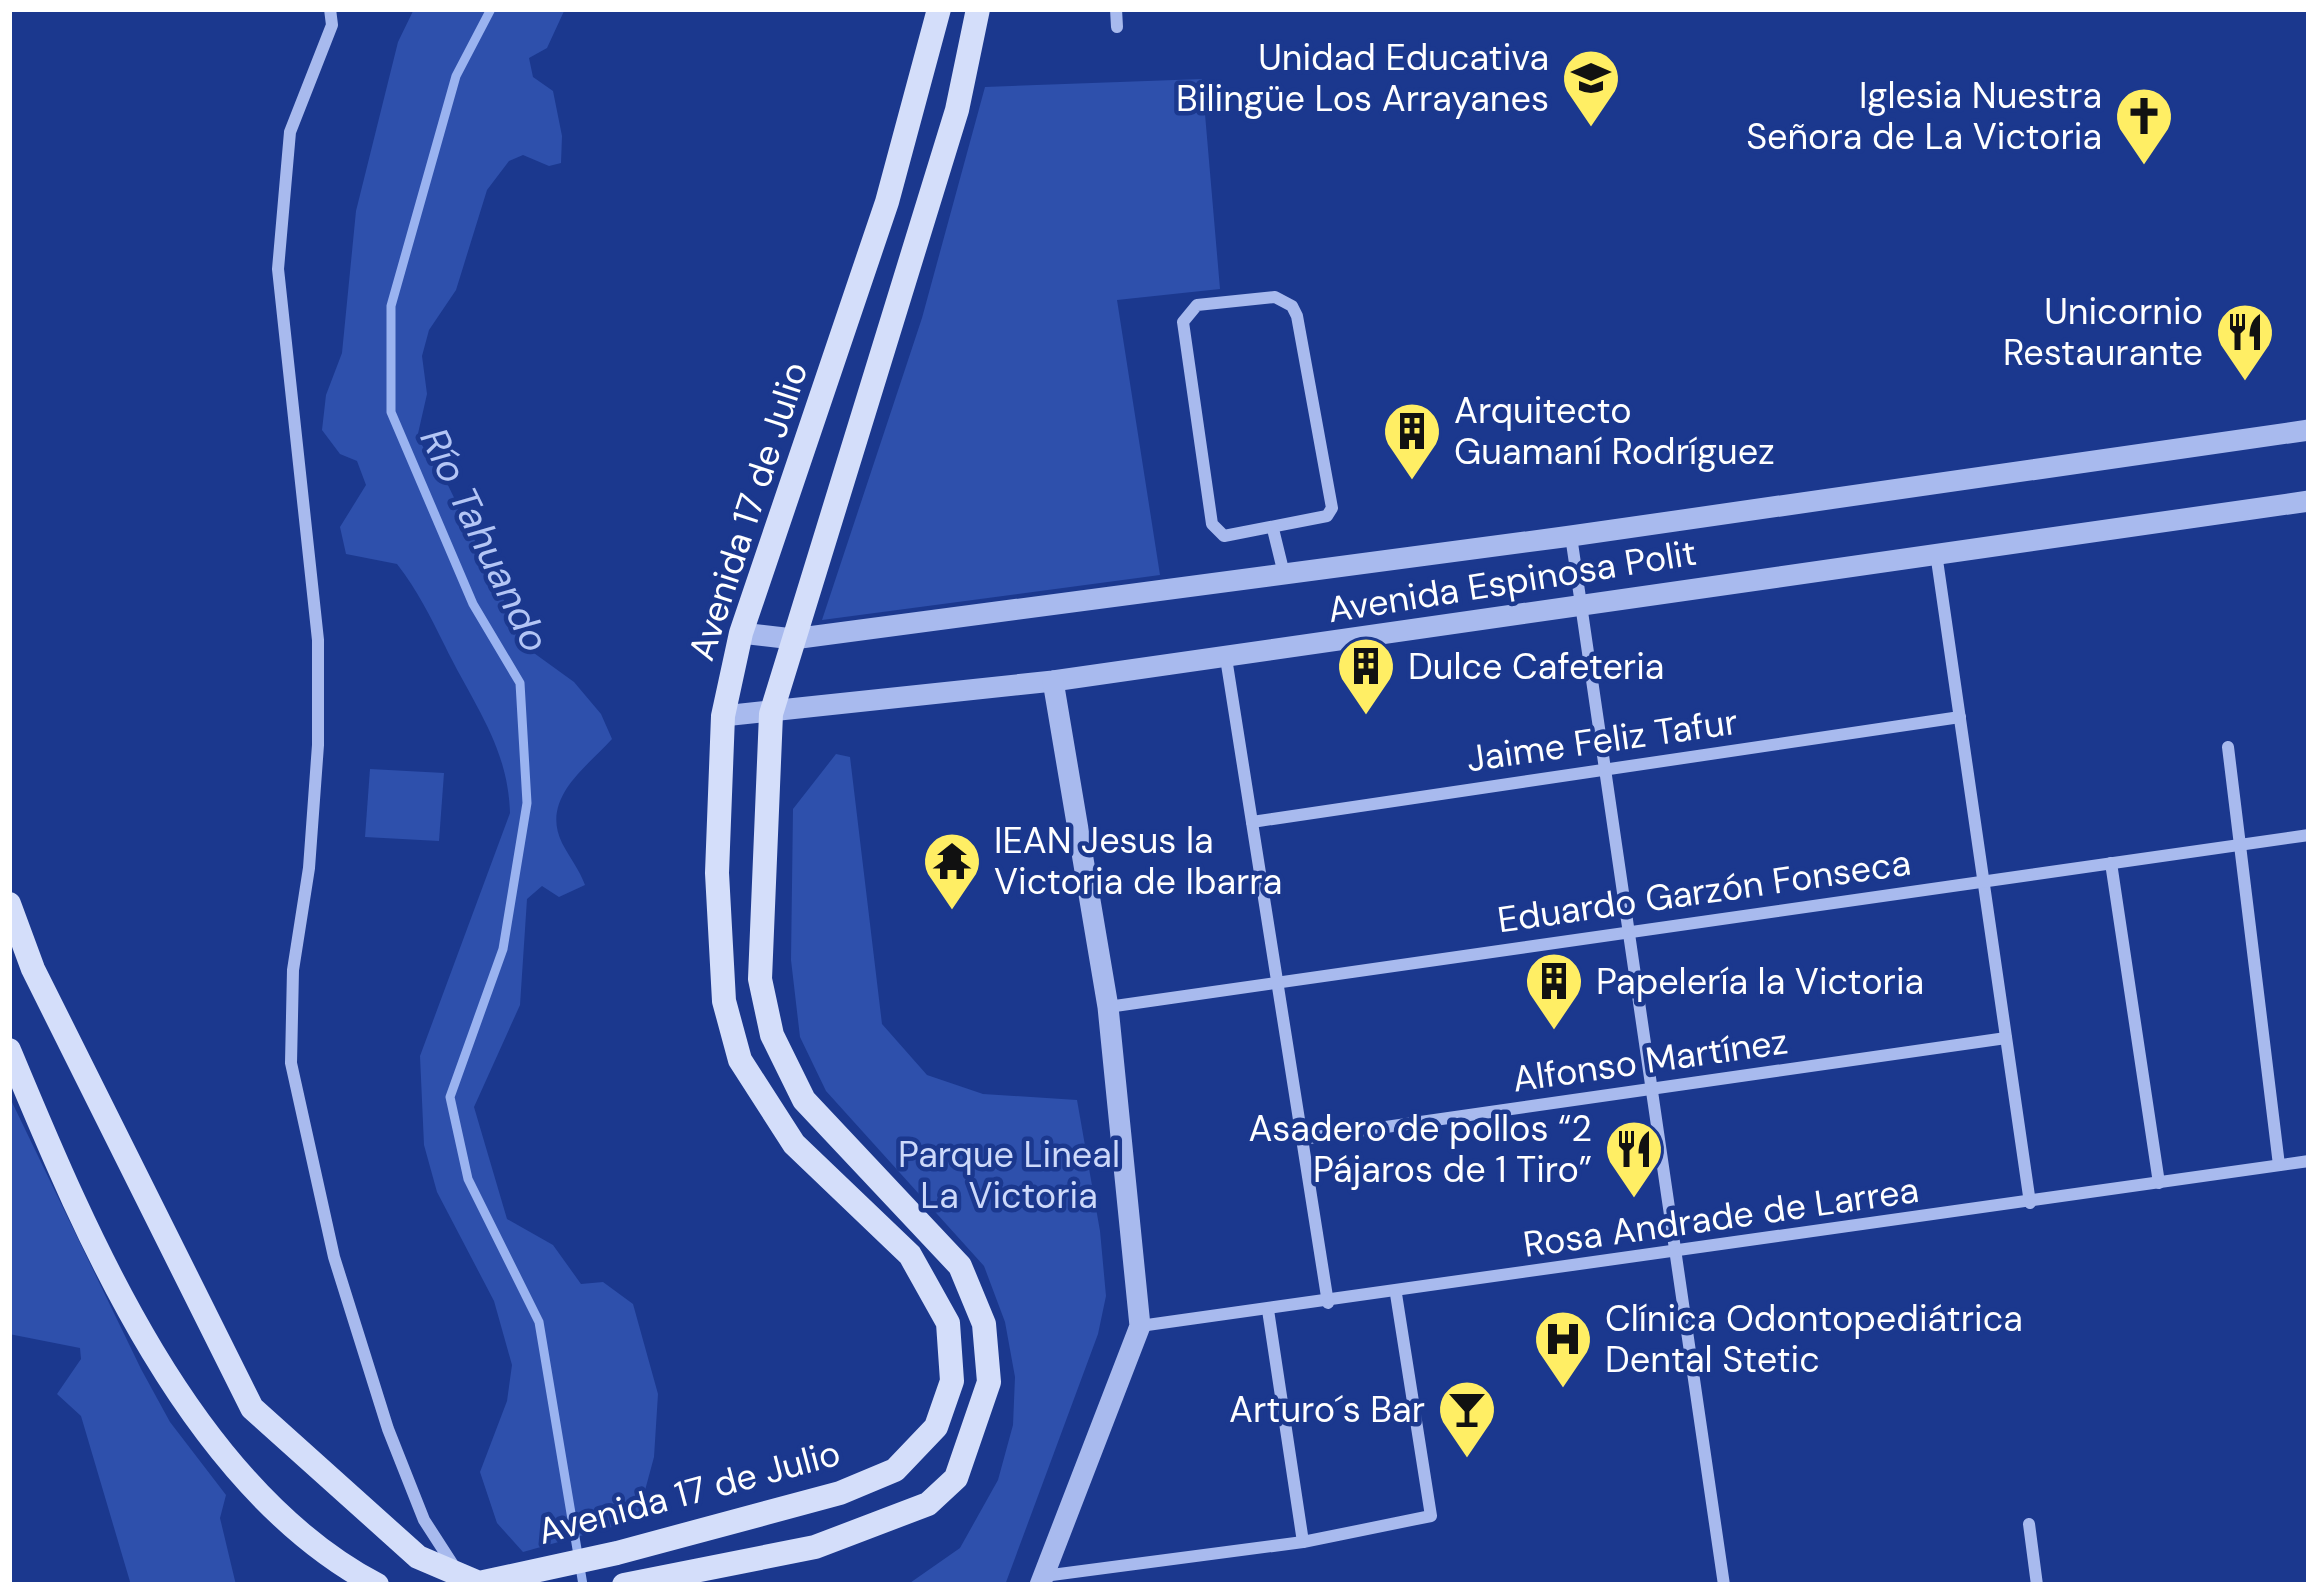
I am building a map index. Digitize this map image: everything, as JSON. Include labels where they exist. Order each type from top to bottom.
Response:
[{"type":"main road","name":"Avenida 17 de Julio","points":[[471,1581],[617,1553],[840,1493],[895,1470],[937,1427],[952,1381],[948,1323],[931,1286],[910,1255],[794,1144],[740,1060],[724,1000],[718,941],[724,716],[742,633],[887,202],[939,9]]},
{"type":"main road","name":"Avenida 17 de Julio","points":[[629,1584],[815,1547],[928,1504],[956,1478],[989,1382],[984,1324],[960,1266],[804,1100],[772,1035],[760,979],[771,714],[966,81],[978,9]]},
{"type":"main road","points":[[9,904],[33,969],[252,1408],[418,1557],[471,1581]]},
{"type":"main road","points":[[9,1050],[168,1384],[256,1489],[349,1570],[376,1585]]},
{"type":"street","points":[[330,9],[332,26],[290,132],[278,269],[318,640],[318,745],[310,868],[293,970],[291,1063],[334,1257],[424,1520],[471,1581]]},
{"type":"street","points":[[1116,9],[1117,27]]},
{"type":"street","points":[[1275,297],[1292,306],[1297,316],[1333,500],[1327,516],[1274,530],[1224,536],[1212,524],[1183,322],[1197,305],[1275,297]]},
{"type":"street","name":"Avenida Espinosa Polit","points":[[742,633],[793,639],[1570,536],[2309,430]]},
{"type":"street","name":"Avenida Espinosa Polit","points":[[724,716],[1053,682],[1581,602],[2309,501]]},
{"type":"street","points":[[1274,530],[1284,574]]},
{"type":"street","points":[[1570,536],[1724,1585]]},
{"type":"street","points":[[1936,554],[2030,1203]]},
{"type":"street","points":[[1226,658],[1328,1303]]},
{"type":"street","points":[[1053,682],[1085,847],[1108,1007],[1141,1326],[1042,1580],[1303,1542],[1431,1516],[1434,1505],[1396,1294]]},
{"type":"street","name":"Jaime Feliz Tafur","points":[[1252,822],[1960,716]]},
{"type":"street","points":[[2228,747],[2279,1165]]},
{"type":"street","name":"Eduardo Garzón Fonseca","points":[[1108,1007],[2309,835]]},
{"type":"street","points":[[2111,863],[2159,1183]]},
{"type":"street","name":"Alfonso Martínez","points":[[1302,1139],[2006,1037]]},
{"type":"street","name":"Rosa Andrade de Larrea","points":[[1141,1326],[1396,1294],[2309,1161]]},
{"type":"street","points":[[1268,1310],[1303,1542]]},
{"type":"street","points":[[418,1557],[424,1520]]},
{"type":"street","points":[[2029,1524],[2037,1585]]},
{"type":"green space","points":[[414,9],[565,9],[547,48],[529,58],[533,77],[553,91],[562,136],[561,163],[549,166],[523,155],[509,161],[487,190],[456,290],[429,330],[422,356],[427,394],[417,438],[444,477],[527,648],[574,682],[601,714],[612,739],[579,772],[562,798],[557,827],[585,885],[559,897],[542,886],[527,899],[520,1005],[474,1107],[507,1219],[553,1245],[581,1284],[603,1282],[633,1304],[658,1394],[654,1457],[637,1520],[523,1552],[497,1523],[480,1472],[507,1401],[512,1365],[494,1301],[437,1192],[424,1145],[420,1056],[510,813],[508,789],[487,726],[404,574],[397,564],[346,554],[340,527],[366,485],[357,461],[340,454],[322,430],[326,395],[342,353],[356,211],[398,42]]},
{"type":"green space","points":[[1202,79],[1220,289],[1117,300],[1160,575],[822,620],[922,318],[985,87]]},
{"type":"green space","name":"Parque Lineal La Victoria","points":[[836,754],[850,757],[882,1024],[927,1075],[983,1094],[1077,1100],[1106,1296],[1098,1334],[1005,1585],[907,1585],[960,1548],[998,1480],[1013,1425],[1015,1377],[1005,1322],[984,1266],[826,1091],[800,1037],[791,960],[793,809]]},
{"type":"green space","points":[[370,769],[444,773],[439,841],[365,837]]},
{"type":"green space","points":[[9,1096],[141,1369],[170,1422],[226,1495],[220,1518],[236,1585],[131,1585],[81,1416],[57,1394],[81,1359],[80,1348],[9,1334]]},
{"type":"waterway","name":"Río Tahuando","points":[[491,9],[456,76],[391,306],[391,412],[473,604],[520,683],[527,803],[503,949],[450,1097],[468,1179],[539,1322],[583,1585]]},
{"type":"place","name":"Unidad Educativa Bilingüe Los Arrayanes","points":[[1591,129]]},
{"type":"place","name":"Iglesia Nuestra Señora de La Victoria","points":[[2144,167]]},
{"type":"place","name":"Unicornio Restaurante","points":[[2245,383]]},
{"type":"place","name":"Arquitecto Guamaní Rodríguez","points":[[1412,482]]},
{"type":"place","name":"Dulce Cafeteria","points":[[1366,717]]},
{"type":"place","name":"IEAN Jesus la Victoria de Ibarra","points":[[952,912]]},
{"type":"place","name":"Papelería la Victoria","points":[[1554,1032]]},
{"type":"place","name":"Asadero de pollos “2 Pájaros de 1 Tiro”","points":[[1634,1200]]},
{"type":"place","name":"Clínica Odontopediátrica Dental Stetic","points":[[1563,1390]]},
{"type":"place","name":"Arturo´s Bar","points":[[1467,1460]]}]
